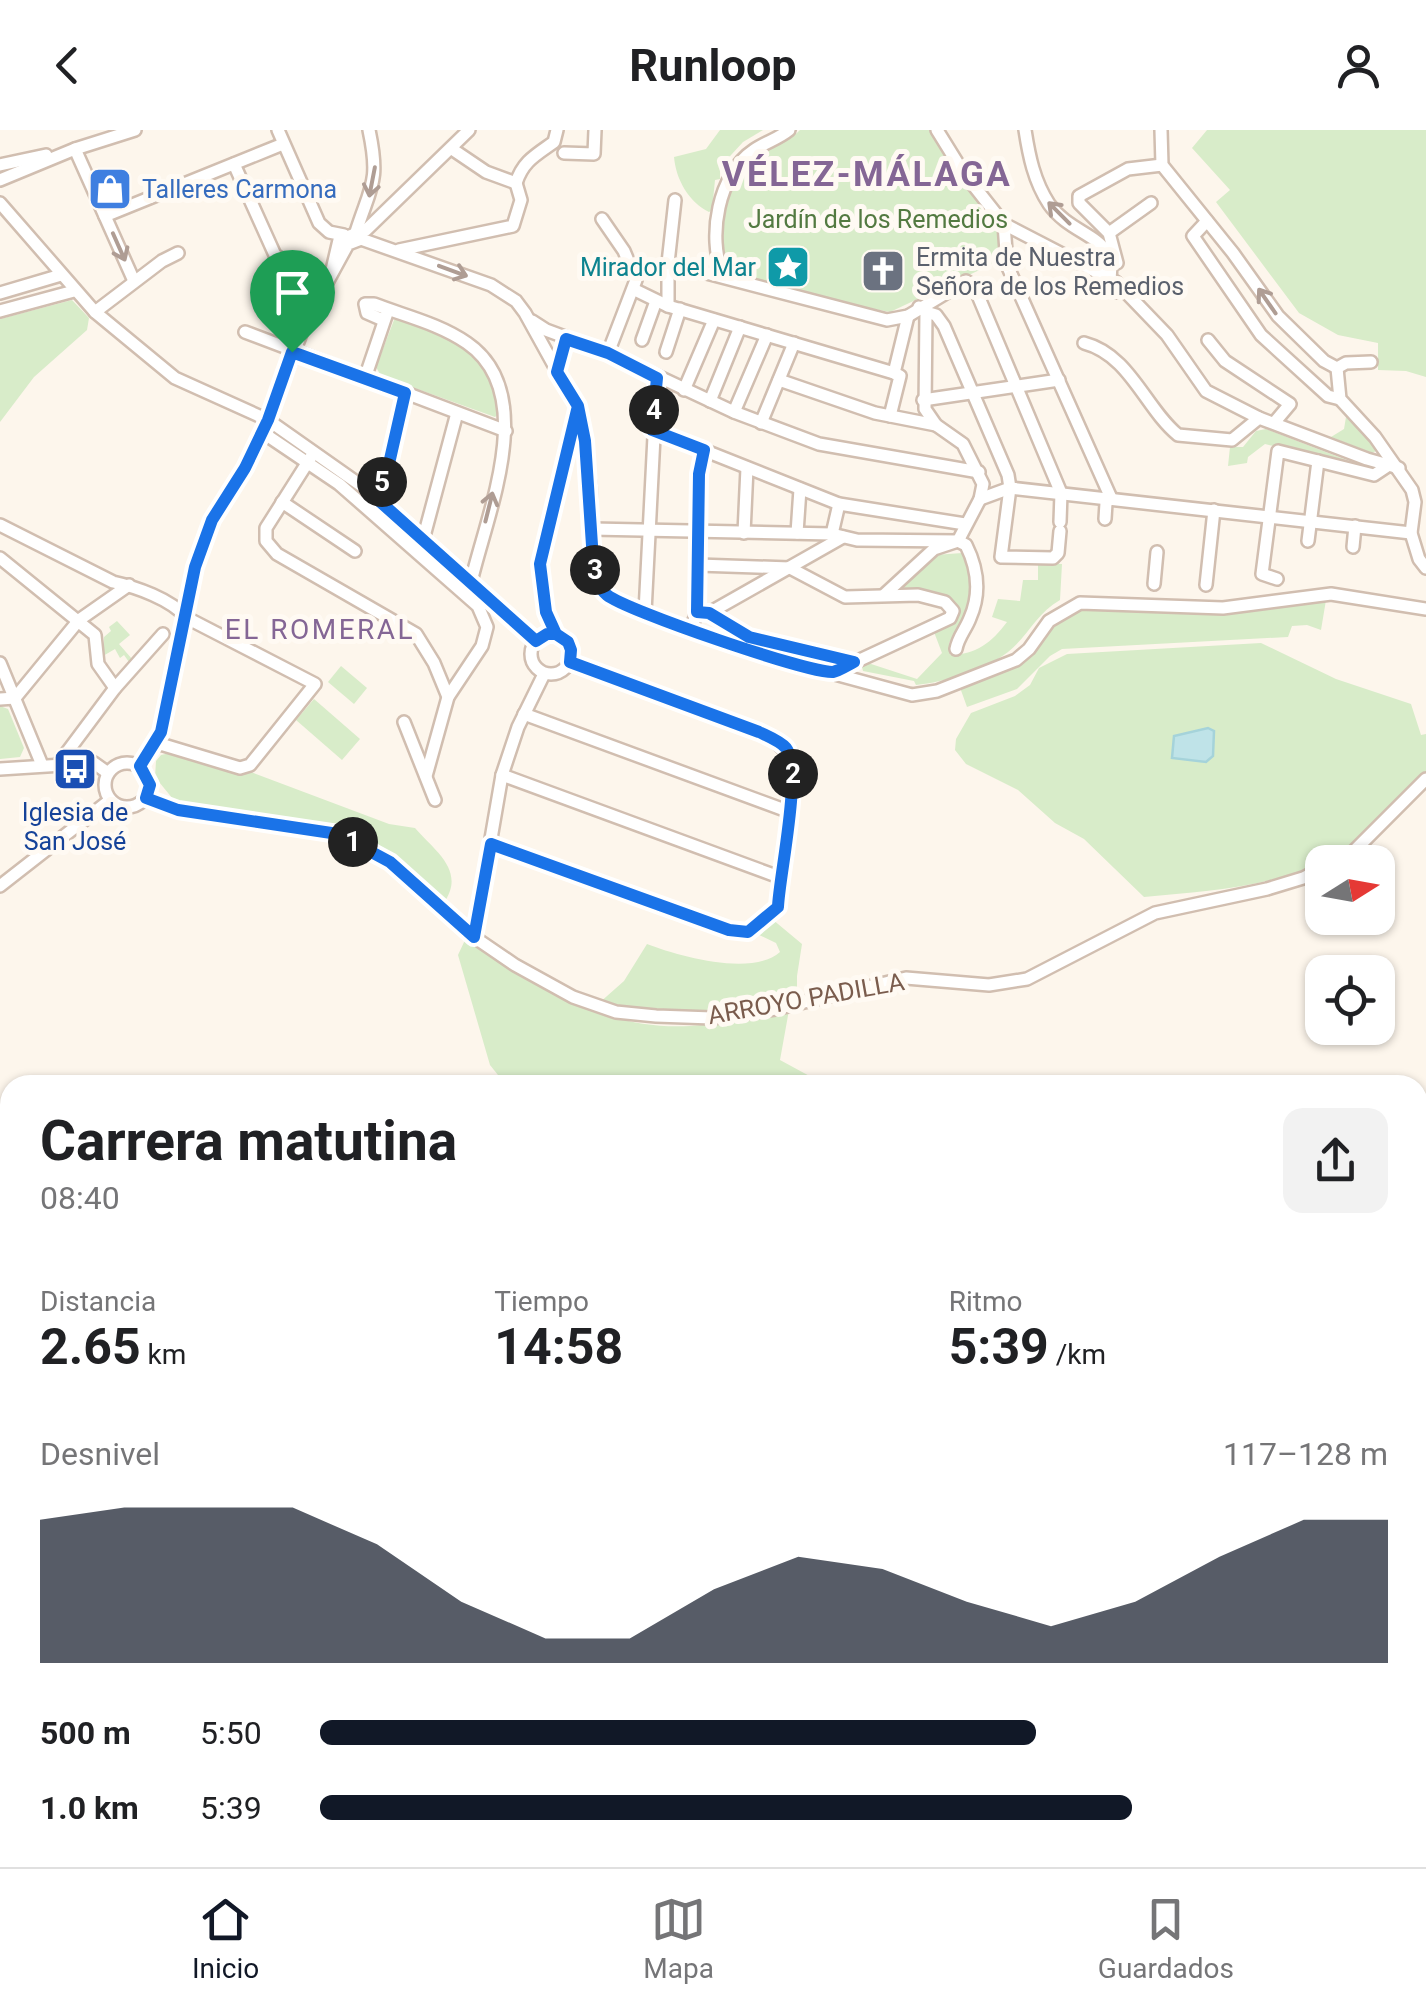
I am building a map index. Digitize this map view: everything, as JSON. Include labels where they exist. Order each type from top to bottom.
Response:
[{"type":"street","points":[[0,180],[133,130]]},
{"type":"street","points":[[278,130],[318,223],[492,285],[516,302],[578,406],[585,441],[596,578],[605,594],[645,612],[754,652],[912,694],[937,692],[1016,660],[1050,620],[1080,602],[1223,608],[1331,594],[1426,609]]},
{"type":"street","points":[[140,766],[156,743],[187,618],[195,567],[212,520],[245,468],[292,352],[373,190],[376,173],[369,130]]},
{"type":"street","points":[[398,251],[513,226],[521,200],[516,184],[524,165],[554,142],[557,130]]},
{"type":"street","points":[[564,153],[594,154],[595,130]]},
{"type":"street","points":[[723,276],[716,250],[721,198],[734,170],[752,151],[789,130]]},
{"type":"street","points":[[937,130],[963,172],[1004,224],[1088,269],[1146,311],[1206,391],[1259,418],[1394,466]]},
{"type":"street","points":[[1024,130],[1037,182],[1051,206],[1104,247],[1112,267],[1113,286]]},
{"type":"street","points":[[1161,130],[1162,165],[1278,316],[1337,368]]},
{"type":"street","points":[[328,280],[334,252],[452,150],[466,131]]},
{"type":"street","points":[[105,216],[283,144]]},
{"type":"street","points":[[0,165],[75,150]]},
{"type":"street","points":[[75,150],[134,282]]},
{"type":"street","points":[[452,150],[486,172],[516,184]]},
{"type":"street","points":[[234,164],[275,255],[328,280]]},
{"type":"street","points":[[1113,286],[1118,269],[1109,232],[1078,203],[1079,196],[1128,170],[1162,165]]},
{"type":"street","points":[[666,352],[668,262],[675,200]]},
{"type":"street","points":[[0,203],[74,291],[175,378],[265,426],[376,498],[536,641]]},
{"type":"street","points":[[1109,232],[1151,203]]},
{"type":"street","points":[[602,219],[624,251],[636,280],[608,353]]},
{"type":"street","points":[[1207,221],[1193,236],[1261,335],[1328,396],[1340,399]]},
{"type":"street","points":[[1004,224],[1008,265],[1110,498]]},
{"type":"street","points":[[341,257],[353,236]]},
{"type":"street","points":[[95,312],[178,253]]},
{"type":"street","points":[[668,262],[887,320],[908,316],[966,282],[974,286],[1062,494],[1058,553],[1052,558],[1001,556],[1010,488],[1008,475],[944,326],[936,315],[922,309]]},
{"type":"street","points":[[0,292],[62,275]]},
{"type":"street","points":[[635,290],[714,320],[894,373],[900,376],[890,416]]},
{"type":"street","points":[[0,311],[74,291]]},
{"type":"street","points":[[642,340],[668,305]]},
{"type":"street","points":[[884,595],[934,549],[958,542],[980,499],[983,484],[963,444],[936,424],[923,400],[922,309]]},
{"type":"street","points":[[365,378],[386,315],[453,334],[472,346],[501,386],[506,431],[471,582]]},
{"type":"street","points":[[894,373],[908,316]]},
{"type":"street","points":[[528,318],[560,336],[608,353],[734,412],[819,444],[979,472]]},
{"type":"street","points":[[684,390],[714,320]]},
{"type":"street","points":[[710,401],[740,328]]},
{"type":"street","points":[[245,332],[506,431]]},
{"type":"street","points":[[734,412],[767,335]]},
{"type":"street","points":[[544,349],[545,342],[560,336]]},
{"type":"street","points":[[557,372],[560,336]]},
{"type":"street","points":[[1208,340],[1225,361],[1290,404],[1274,423]]},
{"type":"street","points":[[762,422],[794,343]]},
{"type":"street","points":[[1084,343],[1096,346],[1118,363],[1178,435],[1232,440],[1259,418]]},
{"type":"street","points":[[1337,368],[1346,363],[1372,362]]},
{"type":"street","points":[[1337,368],[1340,399],[1412,490],[1415,502],[1411,534],[1426,568]]},
{"type":"street","points":[[645,612],[657,378]]},
{"type":"street","points":[[779,380],[890,416],[936,424]]},
{"type":"street","points":[[923,400],[1058,380]]},
{"type":"street","points":[[376,498],[388,468],[405,393]]},
{"type":"street","points":[[544,674],[557,674],[570,662],[568,642],[556,634],[546,612],[540,564],[578,406]]},
{"type":"street","points":[[422,540],[457,413]]},
{"type":"street","points":[[652,430],[838,504],[966,524]]},
{"type":"street","points":[[703,613],[698,532],[699,474],[704,450]]},
{"type":"street","points":[[1277,580],[1262,574],[1278,451],[1374,475],[1394,466]]},
{"type":"street","points":[[311,458],[266,528],[266,541],[277,554],[416,634],[448,697]]},
{"type":"street","points":[[311,458],[478,606],[487,627],[482,646],[448,697],[426,776]]},
{"type":"street","points":[[1308,541],[1318,461]]},
{"type":"street","points":[[744,533],[747,468]]},
{"type":"street","points":[[980,499],[1010,488],[1411,534]]},
{"type":"street","points":[[797,533],[800,489]]},
{"type":"street","points":[[1105,519],[1110,498]]},
{"type":"street","points":[[282,502],[355,550]]},
{"type":"street","points":[[838,504],[838,536]]},
{"type":"street","points":[[1206,585],[1214,510]]},
{"type":"street","points":[[0,525],[113,582],[128,585],[180,610],[187,618],[315,684],[250,764],[240,768],[156,743]]},
{"type":"street","points":[[1352,548],[1354,526]]},
{"type":"street","points":[[592,529],[797,533],[966,544],[977,566],[977,589],[972,616],[956,642],[956,649]]},
{"type":"street","points":[[691,629],[703,613],[790,568],[838,536]]},
{"type":"street","points":[[1154,584],[1157,552]]},
{"type":"street","points":[[0,558],[81,619],[95,635],[98,664],[115,688]]},
{"type":"street","points":[[698,565],[790,568],[845,597],[918,595],[945,602],[953,611],[950,618],[834,672]]},
{"type":"street","points":[[15,698],[81,619],[128,585]]},
{"type":"street","points":[[703,613],[749,637],[854,662]]},
{"type":"street","points":[[58,763],[115,688],[163,634]]},
{"type":"street","points":[[544,674],[531,658],[536,641],[556,634]]},
{"type":"street","points":[[491,844],[729,930],[748,932],[778,907],[790,812],[792,764],[787,749],[774,740],[570,662]]},
{"type":"street","points":[[0,663],[42,765]]},
{"type":"street","points":[[474,937],[502,776],[524,714],[544,674]]},
{"type":"street","points":[[0,698],[15,698]]},
{"type":"street","points":[[524,714],[790,812]]},
{"type":"street","points":[[404,722],[435,800]]},
{"type":"street","points":[[0,769],[94,763],[108,773]]},
{"type":"street","points":[[123,763],[140,766],[150,785],[146,798],[132,808],[110,800],[105,787],[108,773],[123,763]]},
{"type":"street","points":[[502,776],[779,877]]},
{"type":"street","points":[[1360,845],[1426,778]]},
{"type":"street","name":"ARROYO PADILLA","points":[[146,798],[178,810],[338,834],[390,862],[474,937],[573,998],[616,1012],[712,1018],[906,978],[990,985],[1028,979],[1154,913],[1267,890],[1305,877]]},
{"type":"street","points":[[0,886],[110,800]]},
{"type":"green space","points":[[720,130],[763,130],[743,142],[720,167],[709,212],[685,189],[674,157],[706,149]]},
{"type":"green space","name":"Jardín de los Remedios","points":[[800,130],[929,130],[961,184],[977,196],[1001,228],[1003,259],[890,312],[815,298],[730,273],[722,244],[729,197],[754,158]]},
{"type":"green space","points":[[1207,130],[1426,130],[1426,377],[1406,371],[1378,370],[1378,343],[1338,335],[1299,313],[1216,202],[1230,190],[1192,148]]},
{"type":"green space","points":[[72,300],[89,318],[87,330],[34,377],[0,422],[0,319]]},
{"type":"green space","points":[[401,318],[453,341],[480,362],[497,393],[500,413],[495,417],[381,376],[376,367],[394,320]]},
{"type":"green space","points":[[1346,417],[1376,451],[1372,453],[1331,437],[1344,429]]},
{"type":"green space","points":[[1266,429],[1370,469],[1265,444],[1248,457],[1247,463],[1228,466],[1230,447],[1243,447],[1256,431]]},
{"type":"green space","points":[[962,553],[972,575],[972,587],[966,610],[949,643],[950,655],[976,650],[995,636],[1007,622],[992,617],[998,599],[1020,601],[1023,580],[1038,580],[1038,563],[1062,564],[1060,600],[1008,652],[964,674],[916,685],[914,681],[863,671],[868,663],[917,679],[942,653],[934,632],[952,623],[957,607],[938,594],[901,588],[899,584],[935,555]]},
{"type":"green space","points":[[1327,594],[1321,630],[1307,625],[1292,626],[1288,637],[1062,649],[1017,689],[967,707],[958,682],[1016,660],[1049,621],[1080,603],[1223,608]]},
{"type":"green space","points":[[117,621],[130,635],[119,644],[132,659],[129,662],[124,655],[120,658],[115,649],[103,656],[104,637]]},
{"type":"green space","points":[[1261,643],[1336,679],[1411,704],[1421,735],[1426,734],[1426,773],[1353,844],[1305,845],[1305,869],[1253,884],[1144,897],[1084,839],[1055,823],[1018,790],[966,764],[955,750],[956,739],[971,713],[1015,696],[1030,685],[1039,668],[1067,654]]},
{"type":"green space","points":[[341,666],[367,688],[354,704],[328,682]]},
{"type":"green space","points":[[314,699],[360,739],[342,760],[296,720]]},
{"type":"green space","points":[[0,706],[8,709],[24,748],[20,757],[0,759]]},
{"type":"green space","points":[[170,753],[237,774],[251,772],[389,824],[415,828],[450,870],[452,880],[445,901],[378,844],[345,828],[177,804],[155,777],[156,761]]},
{"type":"green space","points":[[772,919],[802,944],[797,997],[713,1014],[659,1014],[598,1004],[624,981],[647,944],[715,962],[752,963],[768,959],[780,952],[776,943],[757,934]]},
{"type":"green space","points":[[465,940],[571,1002],[599,1013],[659,1026],[690,1026],[789,1010],[780,1060],[808,1075],[498,1075],[490,1065],[458,955]]},
{"type":"water","points":[[1208,728],[1214,731],[1213,756],[1206,762],[1172,758],[1174,736]]},
{"type":"place","name":"Talleres Carmona","points":[[110,189]]},
{"type":"place","name":"Mirador del Mar","points":[[788,267]]},
{"type":"place","name":"Ermita de Nuestra Señora de los Remedios","points":[[883,271]]},
{"type":"place","name":"Iglesia de San José","points":[[75,769]]},
{"type":"district","name":"VÉLEZ-MÁLAGA","points":[[867,174]]},
{"type":"district","name":"EL ROMERAL","points":[[320,629]]},
{"type":"route","points":[[292,352],[268,420],[245,468],[212,520],[195,567],[161,732],[140,766],[150,785],[146,798],[178,810],[338,834],[390,862],[474,937],[491,844],[729,930],[748,932],[768,918],[778,907],[790,812],[793,782],[787,749],[759,732],[570,662],[568,642],[556,634],[546,612],[540,564],[578,406],[590,485],[593,560],[596,578],[605,594],[754,652],[834,672],[854,662],[749,637],[709,613],[697,612],[699,474],[704,450],[652,430],[657,378],[608,353],[566,339],[557,372],[578,406],[564,456],[540,564],[546,612],[556,634],[536,641],[376,498],[388,468],[405,393],[292,352]]}]
